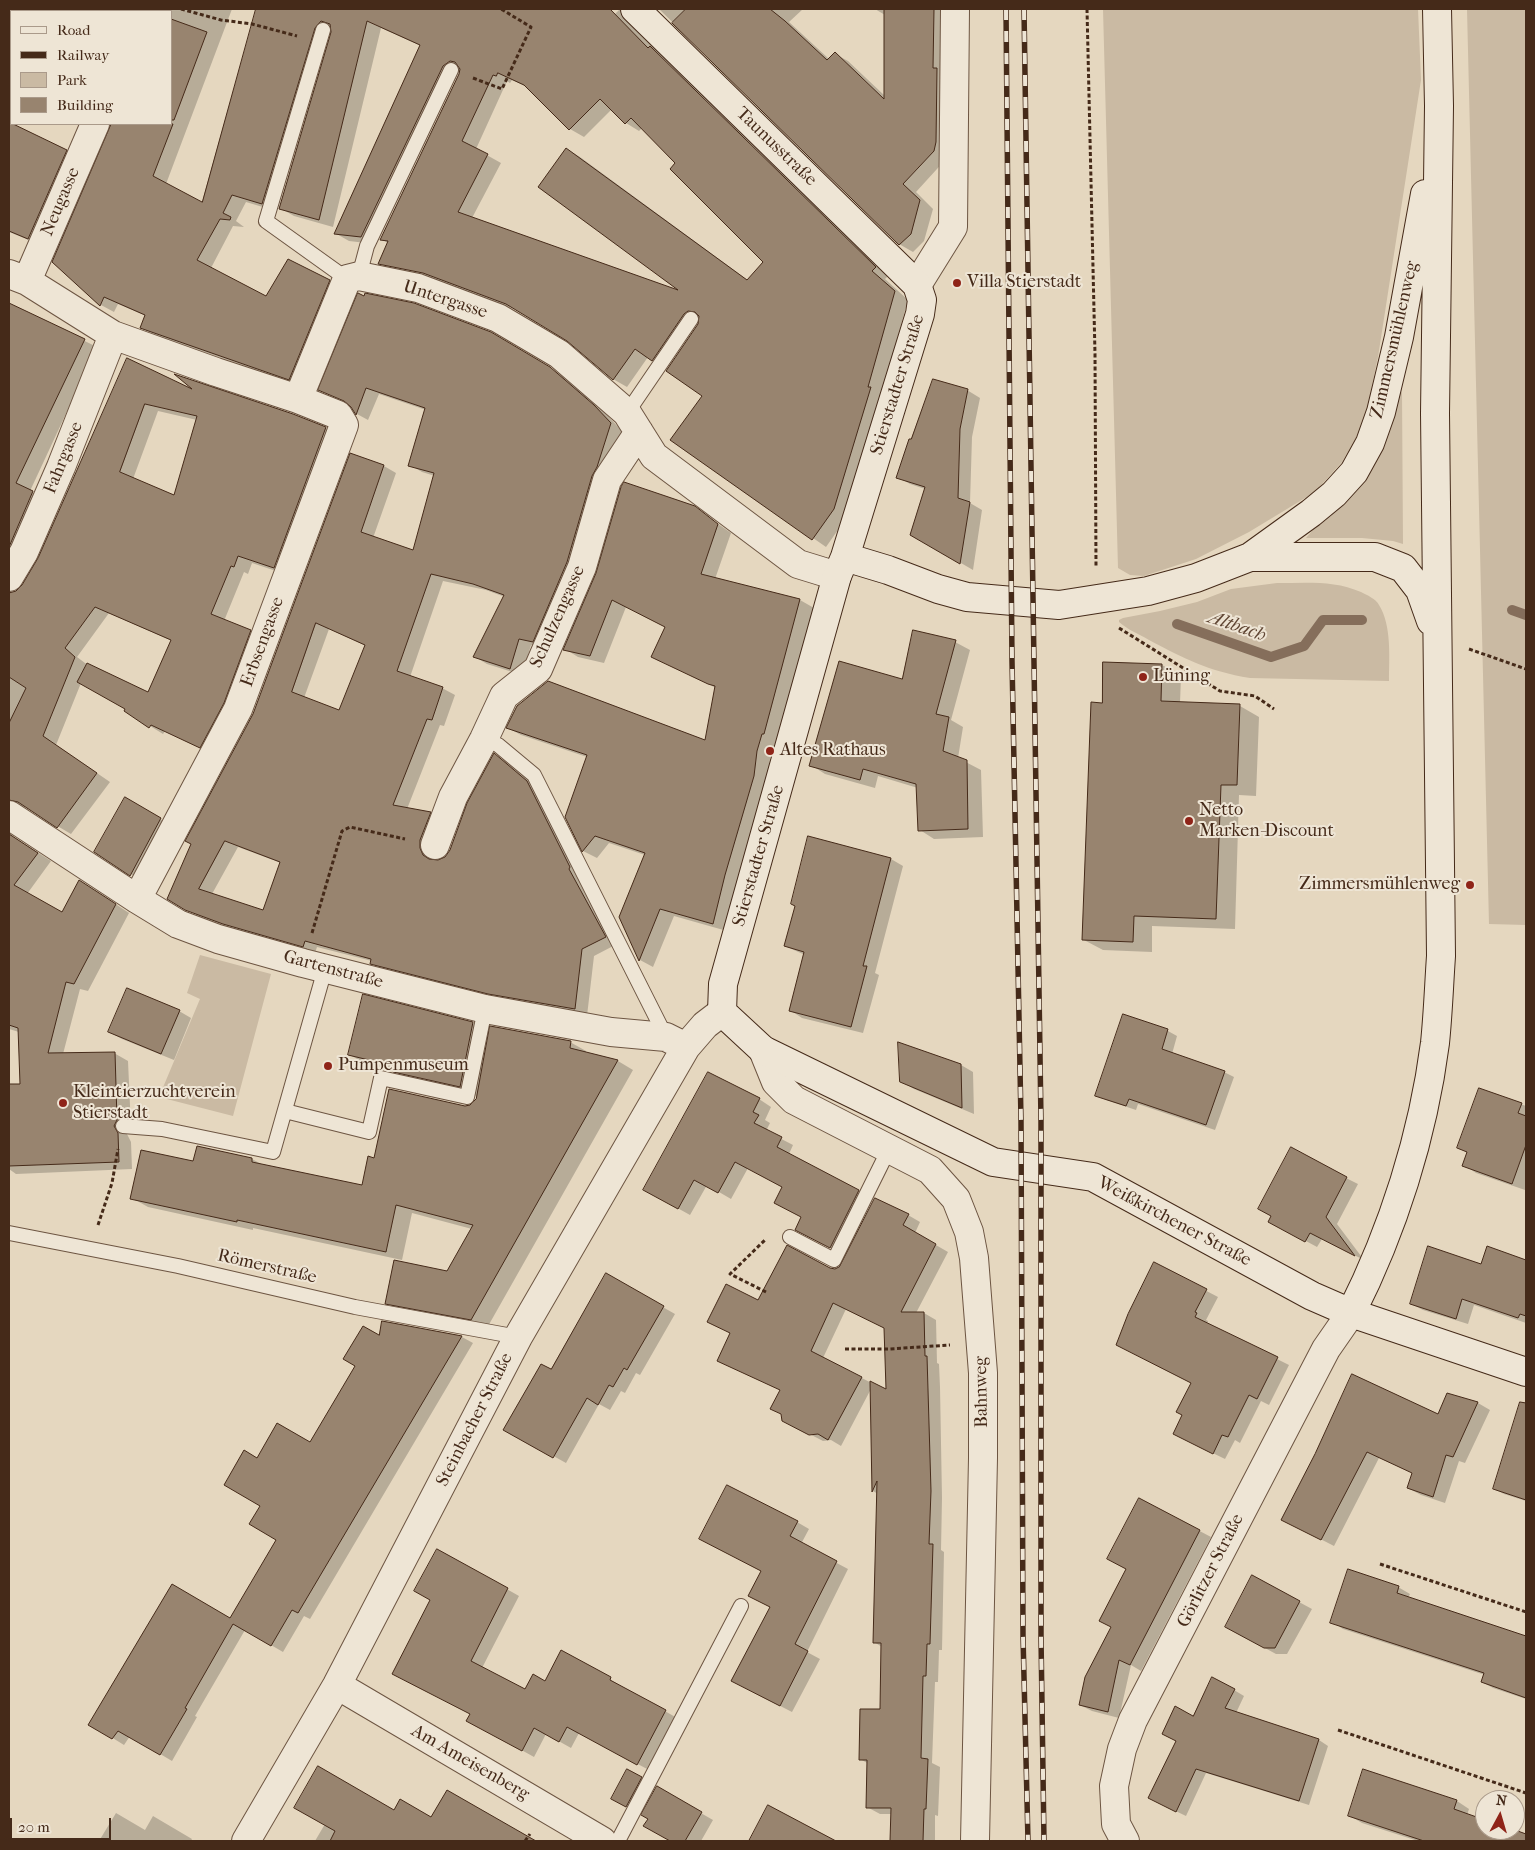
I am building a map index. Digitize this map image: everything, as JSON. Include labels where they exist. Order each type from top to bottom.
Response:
[{"type":"street","name":"Taunusstraße","points":[[635,9],[917,285]]},
{"type":"street","points":[[917,285],[953,227],[955,9]]},
{"type":"street","name":"Zimmersmühlenweg","points":[[1351,1313],[1393,1214],[1411,1158],[1435,1043],[1441,956],[1442,891],[1435,413],[1439,106],[1437,9]]},
{"type":"street","name":"Zimmersmühlenweg","points":[[1250,557],[1334,494],[1354,472],[1370,443],[1381,412],[1399,338],[1439,106]]},
{"type":"street","name":"Neugasse","points":[[18,278],[94,125]]},
{"type":"street","points":[[18,278],[113,335],[298,399],[353,278]]},
{"type":"street","name":"Untergasse","points":[[353,278],[418,288],[498,318],[559,354],[633,422],[654,456],[798,564],[841,566]]},
{"type":"street","name":"Stierstadter Straße","points":[[722,1012],[726,975],[841,566],[920,314],[922,300],[917,285]]},
{"type":"street","name":"Fahrgasse","points":[[9,577],[24,552],[61,467],[113,335]]},
{"type":"street","name":"Erbsengasse","points":[[137,899],[238,709],[344,426],[338,415],[298,399]]},
{"type":"street","name":"Schulzengasse","points":[[435,845],[453,797],[484,739],[504,696],[538,669],[582,567],[608,480],[633,422]]},
{"type":"street","points":[[841,566],[888,570],[968,597],[1058,605],[1164,587],[1196,578],[1250,557]]},
{"type":"street","name":"Zimmersmühlenweg","points":[[1250,557],[1375,557],[1403,568],[1420,590],[1438,639]]},
{"type":"street","name":"Gartenstraße","points":[[9,815],[178,924],[218,939],[314,966],[486,1009],[676,1042]]},
{"type":"street","name":"Steinbacher Straße","points":[[246,1841],[337,1686],[518,1337],[676,1042],[705,1025],[722,1012]]},
{"type":"street","name":"Weißkirchener Straße","points":[[722,1012],[763,1050],[994,1162],[1093,1177],[1312,1296],[1351,1313],[1526,1372]]},
{"type":"street","name":"Bahnweg","points":[[763,1050],[776,1082],[794,1100],[930,1170],[956,1199],[969,1232],[974,1258],[983,1373],[975,1841]]},
{"type":"street","name":"Görlitzer Straße","points":[[1125,1841],[1116,1824],[1114,1786],[1122,1749],[1133,1720],[1326,1350],[1351,1313]]},
{"type":"street","name":"Am Ameisenberg","points":[[337,1686],[602,1841]]},
{"type":"lane","points":[[321,36],[266,221],[353,278],[451,70]]},
{"type":"lane","points":[[633,422],[691,319]]},
{"type":"lane","points":[[484,739],[498,745],[534,775],[676,1042]]},
{"type":"lane","points":[[123,1126],[162,1129],[273,1152],[285,1111],[314,966]]},
{"type":"lane","points":[[285,1111],[369,1132],[382,1078],[467,1097],[486,1009]]},
{"type":"lane","points":[[790,1237],[834,1260],[889,1149]]},
{"type":"lane","name":"Römerstraße","points":[[9,1234],[178,1266],[355,1306],[518,1337]]},
{"type":"lane","points":[[618,1841],[741,1606]]},
{"type":"path","points":[[181,9],[221,20],[321,36]]},
{"type":"path","points":[[451,70],[502,88],[531,27],[501,9]]},
{"type":"path","points":[[1087,9],[1096,354],[1096,600],[1112,624],[1220,692],[1255,696],[1274,709]]},
{"type":"path","points":[[1438,639],[1526,668]]},
{"type":"path","points":[[314,966],[342,831],[350,827],[435,845]]},
{"type":"path","points":[[90,1249],[112,1183],[123,1126]]},
{"type":"path","points":[[766,1292],[730,1274],[775,1231],[790,1237]]},
{"type":"path","points":[[845,1349],[889,1349],[951,1345],[981,1346]]},
{"type":"path","points":[[1380,1564],[1526,1612]]},
{"type":"path","points":[[1338,1730],[1526,1793]]},
{"type":"green space","points":[[1103,9],[1418,9],[1421,80],[1378,357],[1364,424],[1342,462],[1315,492],[1249,532],[1196,559],[1144,576],[1130,575],[1118,568]]},
{"type":"green space","points":[[1467,9],[1526,9],[1526,925],[1489,924]]},
{"type":"green space","points":[[1400,389],[1402,393],[1403,544],[1393,541],[1362,538],[1306,538],[1332,515],[1356,489]]},
{"type":"green space","points":[[1277,583],[1320,583],[1341,586],[1361,592],[1376,601],[1383,613],[1388,632],[1389,681],[1250,678],[1235,675],[1186,659],[1134,632],[1119,622],[1123,618],[1197,602],[1231,589]]},
{"type":"green space","points":[[200,955],[271,974],[233,1116],[159,1097],[200,999],[187,993]]},
{"type":"building","points":[[256,9],[610,9],[648,48],[650,46],[876,267],[872,271],[895,291],[868,387],[871,387],[834,509],[812,540],[670,440],[702,396],[666,371],[698,324],[699,316],[695,312],[688,311],[684,314],[652,361],[635,349],[613,380],[567,341],[506,304],[423,273],[378,264],[388,241],[380,240],[459,74],[460,69],[455,62],[450,61],[443,66],[361,237],[334,234],[420,45],[367,21],[319,220],[279,209],[331,32],[330,24],[321,21],[315,28],[262,204],[232,195],[223,213],[231,217],[230,220],[220,219],[197,260],[266,296],[288,259],[330,280],[289,380],[140,328],[145,315],[104,297],[100,306],[52,262],[111,125],[173,124],[153,176],[202,202]],"holes":[[[498,73],[524,85],[569,130],[600,99],[625,124],[631,118],[675,163],[670,169],[763,262],[747,280],[566,148],[538,187],[678,290],[458,212],[488,154],[462,141],[493,75],[496,76]]]},
{"type":"building","points":[[686,9],[770,9],[827,60],[835,52],[884,99],[884,9],[934,9],[933,68],[937,68],[936,142],[934,151],[903,184],[920,200],[911,234],[899,245],[672,23]]},
{"type":"building","points":[[172,19],[207,32],[174,120],[172,120]]},
{"type":"building","points":[[9,122],[10,125],[15,125],[67,150],[28,239],[9,231]]},
{"type":"building","points":[[358,293],[364,296],[365,293],[414,303],[491,332],[550,367],[594,405],[611,423],[597,467],[592,476],[567,562],[533,642],[519,639],[510,669],[473,657],[504,595],[473,584],[431,574],[397,671],[443,687],[432,720],[427,719],[393,805],[431,812],[420,840],[420,848],[423,855],[429,859],[438,860],[445,857],[450,850],[467,803],[494,753],[527,781],[570,867],[569,869],[606,937],[582,949],[575,1009],[488,994],[370,964],[371,959],[305,941],[303,947],[223,924],[185,910],[167,899],[191,844],[185,841],[253,714],[350,453],[384,465],[361,532],[413,550],[434,473],[408,466],[425,408],[366,388],[356,415],[344,401],[318,390]],"holes":[[[316,623],[365,645],[339,710],[292,692]],[[225,841],[280,862],[263,910],[199,889]]]},
{"type":"building","points":[[9,303],[85,339],[16,483],[33,491],[9,547]]},
{"type":"building","points":[[127,358],[192,389],[174,374],[326,427],[274,568],[238,556],[234,567],[231,566],[211,614],[251,630],[224,703],[200,748],[151,725],[149,728],[124,711],[125,709],[77,682],[87,663],[148,692],[171,640],[95,607],[65,648],[75,657],[43,736],[97,773],[57,828],[18,802],[9,800],[9,723],[26,688],[9,677],[9,593],[16,591],[22,585],[38,558]],"holes":[[[145,404],[197,416],[174,495],[120,472]]]},
{"type":"building","points":[[933,379],[968,389],[960,429],[958,498],[970,502],[960,564],[910,535],[925,487],[896,478]]},
{"type":"building","points":[[624,482],[695,506],[718,524],[701,574],[800,599],[764,734],[762,734],[757,751],[754,776],[725,875],[713,924],[660,909],[639,961],[619,917],[645,853],[595,836],[582,852],[565,817],[587,755],[506,728],[517,706],[548,681],[705,740],[715,686],[651,657],[665,627],[612,600],[590,656],[563,650],[596,573]]},
{"type":"building","points":[[913,630],[956,640],[936,714],[949,717],[943,751],[967,760],[968,829],[918,831],[916,784],[863,769],[860,780],[809,766],[839,661],[902,679]]},
{"type":"building","points":[[1103,662],[1162,664],[1161,701],[1240,704],[1237,785],[1221,785],[1216,919],[1134,916],[1133,942],[1082,940],[1091,702],[1102,703]]},
{"type":"building","points":[[125,797],[161,818],[130,876],[94,852]]},
{"type":"building","points":[[9,834],[38,853],[14,885],[62,912],[79,880],[116,904],[74,984],[66,982],[48,1053],[115,1052],[117,1120],[114,1126],[118,1133],[119,1162],[9,1166],[9,1084],[20,1084],[18,1028],[9,1025]]},
{"type":"building","points":[[808,836],[891,858],[863,966],[867,966],[851,1027],[789,1011],[804,952],[784,946],[795,906],[791,904]]},
{"type":"building","points":[[127,988],[180,1010],[161,1054],[108,1032]]},
{"type":"building","points":[[363,994],[473,1022],[460,1087],[393,1072],[394,1066],[348,1055]]},
{"type":"building","points":[[1123,1014],[1168,1029],[1162,1049],[1225,1071],[1206,1125],[1129,1099],[1126,1106],[1095,1096]]},
{"type":"building","points":[[490,1026],[571,1041],[570,1048],[618,1060],[471,1320],[385,1304],[394,1260],[447,1271],[473,1225],[396,1205],[386,1252],[130,1199],[141,1150],[193,1161],[197,1146],[252,1158],[252,1162],[362,1185],[368,1156],[374,1158],[389,1089],[465,1106],[470,1105],[476,1099]]},
{"type":"building","points":[[898,1042],[961,1064],[962,1108],[900,1082]]},
{"type":"building","points":[[708,1072],[760,1098],[753,1112],[759,1115],[754,1123],[782,1137],[777,1147],[859,1190],[830,1248],[795,1230],[801,1217],[774,1203],[782,1187],[735,1162],[718,1193],[694,1180],[678,1209],[643,1190]]},
{"type":"building","points":[[1479,1088],[1522,1103],[1518,1113],[1526,1116],[1526,1145],[1512,1184],[1462,1166],[1467,1152],[1457,1148]]},
{"type":"building","points":[[1291,1147],[1347,1177],[1326,1217],[1355,1256],[1310,1233],[1305,1242],[1268,1222],[1271,1216],[1258,1209]]},
{"type":"building","points":[[875,1198],[909,1214],[903,1225],[936,1244],[901,1312],[924,1312],[925,1356],[927,1356],[931,1491],[929,1544],[933,1544],[930,1644],[927,1644],[926,1676],[923,1676],[921,1758],[928,1759],[923,1841],[890,1841],[891,1808],[866,1808],[867,1760],[859,1760],[860,1709],[880,1709],[881,1643],[873,1643],[877,1481],[872,1492],[870,1381],[886,1389],[884,1328],[833,1303],[811,1351],[862,1377],[828,1440],[818,1434],[809,1435],[782,1421],[781,1414],[770,1409],[780,1390],[717,1361],[730,1333],[707,1322],[726,1284],[758,1300],[787,1245],[830,1268],[835,1269],[839,1267]]},
{"type":"building","points":[[1428,1246],[1481,1264],[1487,1246],[1526,1260],[1526,1316],[1520,1314],[1518,1318],[1462,1299],[1456,1319],[1410,1304]]},
{"type":"building","points":[[1154,1262],[1207,1289],[1195,1312],[1197,1313],[1195,1317],[1278,1357],[1257,1399],[1249,1395],[1228,1437],[1222,1435],[1213,1454],[1173,1434],[1182,1415],[1176,1412],[1191,1383],[1116,1345],[1128,1314]]},
{"type":"building","points":[[606,1273],[664,1306],[627,1370],[624,1368],[613,1387],[609,1385],[598,1405],[587,1398],[553,1458],[503,1430],[541,1364],[551,1369]]},
{"type":"building","points":[[382,1321],[462,1336],[298,1613],[292,1610],[271,1646],[233,1624],[160,1755],[118,1731],[112,1739],[88,1725],[172,1584],[230,1618],[276,1540],[249,1524],[260,1506],[224,1485],[244,1450],[257,1458],[277,1423],[310,1442],[355,1366],[343,1359],[363,1326],[379,1335]]},
{"type":"building","points":[[1352,1374],[1438,1414],[1447,1393],[1478,1402],[1453,1457],[1446,1455],[1433,1497],[1407,1488],[1412,1473],[1367,1452],[1321,1540],[1281,1520],[1315,1454]]},
{"type":"building","points":[[1520,1402],[1526,1403],[1526,1500],[1493,1489]]},
{"type":"building","points":[[727,1485],[798,1521],[790,1536],[837,1561],[795,1644],[808,1651],[780,1706],[731,1681],[770,1607],[748,1596],[761,1571],[699,1539]]},
{"type":"building","points":[[1139,1498],[1200,1530],[1130,1665],[1119,1660],[1108,1712],[1079,1705],[1085,1677],[1111,1627],[1099,1621],[1126,1569],[1107,1559]]},
{"type":"building","points":[[437,1549],[508,1588],[471,1661],[525,1689],[533,1674],[545,1681],[561,1650],[611,1677],[610,1680],[666,1710],[637,1765],[567,1727],[559,1742],[534,1728],[522,1751],[466,1721],[470,1714],[392,1674],[430,1600],[414,1591]]},
{"type":"building","points":[[1348,1569],[1399,1586],[1397,1593],[1526,1636],[1526,1698],[1481,1682],[1484,1673],[1330,1623]]},
{"type":"building","points":[[1252,1575],[1300,1601],[1275,1648],[1264,1648],[1225,1627]]},
{"type":"building","points":[[1212,1677],[1235,1689],[1225,1708],[1319,1739],[1299,1801],[1196,1769],[1176,1812],[1148,1798],[1176,1741],[1162,1734],[1175,1706],[1193,1716]]},
{"type":"building","points":[[318,1766],[394,1810],[400,1799],[431,1817],[447,1790],[536,1841],[330,1841],[335,1831],[294,1808]]},
{"type":"building","points":[[627,1769],[642,1777],[626,1807],[611,1799]]},
{"type":"building","points":[[1363,1769],[1457,1800],[1454,1809],[1475,1816],[1475,1840],[1525,1840],[1525,1834],[1526,1841],[1424,1841],[1348,1816]]},
{"type":"building","points":[[657,1786],[702,1812],[685,1841],[670,1841],[643,1826],[648,1819],[641,1815]]},
{"type":"building","points":[[768,1805],[836,1841],[749,1841]]},
{"type":"waterway","name":"Altbach","points":[[1512,610],[1526,615]]},
{"type":"waterway","name":"Altbach","points":[[1177,624],[1271,657],[1304,646],[1323,620],[1362,620]]},
{"type":"railway","points":[[1006,9],[1012,661],[1021,1120],[1023,1636],[1028,1841]]},
{"type":"railway","points":[[1024,9],[1041,1120],[1041,1637],[1044,1841]]},
{"type":"place","name":"Villa Stierstadt","points":[[957,283]]},
{"type":"place","name":"Lüning","points":[[1143,677]]},
{"type":"place","name":"Altes Rathaus","points":[[770,751]]},
{"type":"place","name":"Netto Marken-Discount","points":[[1189,821]]},
{"type":"place","name":"Zimmersmühlenweg","points":[[1470,885]]},
{"type":"place","name":"Pumpenmuseum","points":[[328,1066]]},
{"type":"place","name":"Kleintierzuchtverein Stierstadt","points":[[63,1103]]}]
